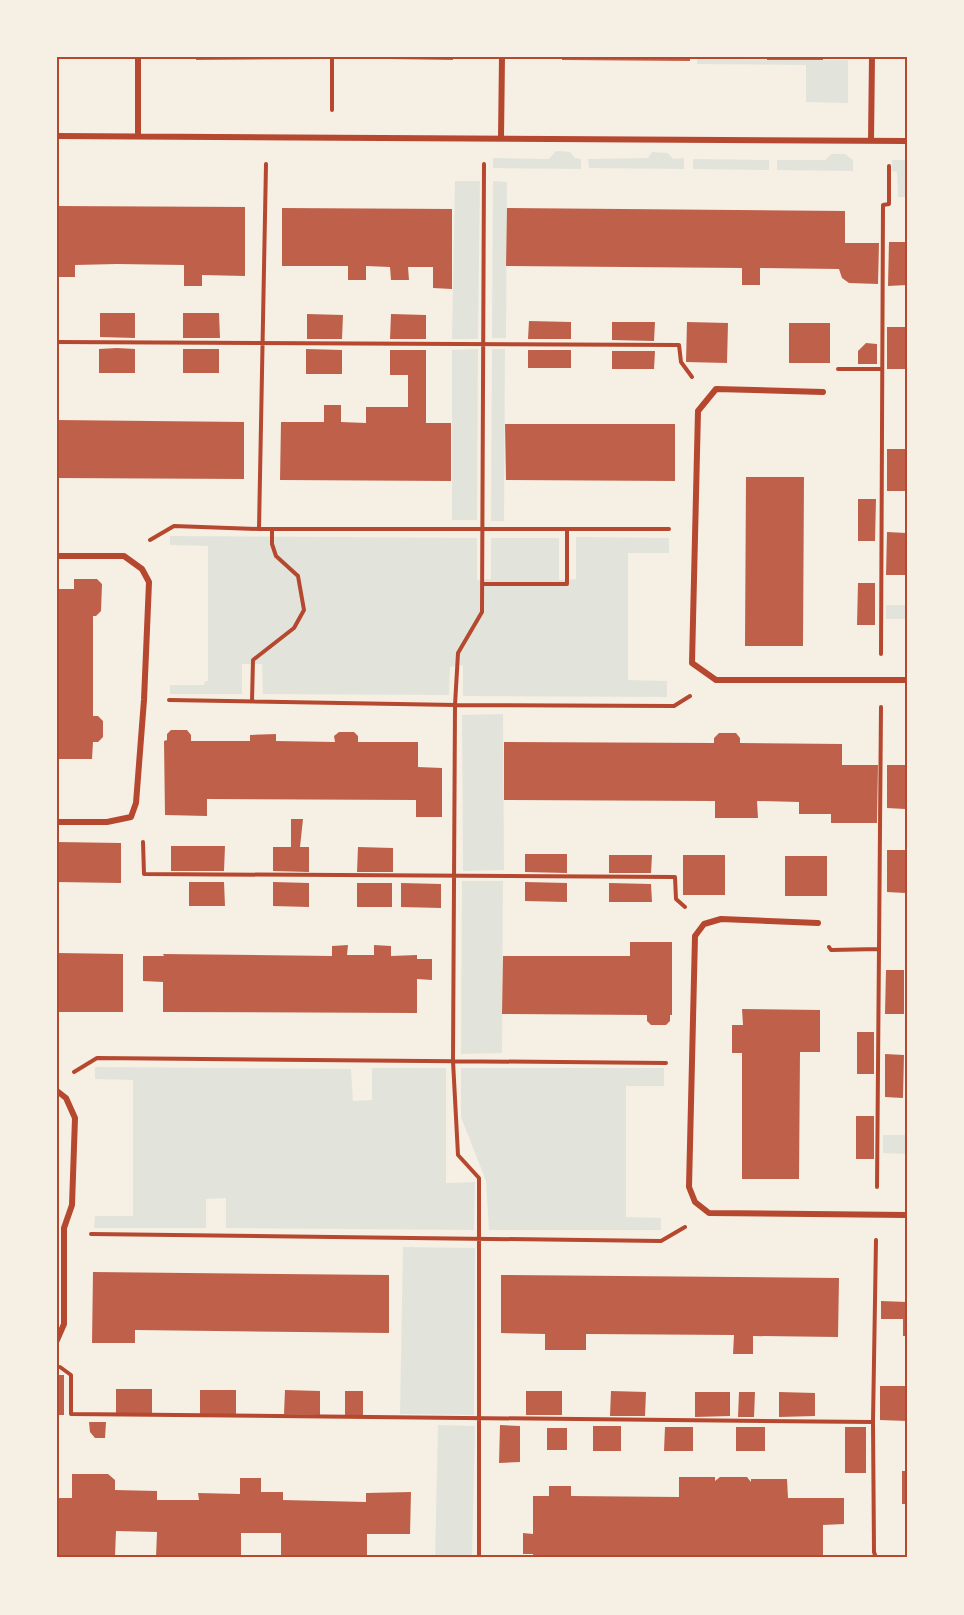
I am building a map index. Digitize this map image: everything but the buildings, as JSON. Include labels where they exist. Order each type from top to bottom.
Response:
[{"type":"street","points":[[138,57],[138,136]]},
{"type":"street","points":[[501,138],[502,57]]},
{"type":"street","points":[[871,141],[872,57]]},
{"type":"street","points":[[57,136],[907,141]]},
{"type":"street","points":[[823,393],[716,390],[698,411],[697,529],[692,663],[716,680],[907,680]]},
{"type":"street","points":[[57,556],[124,556],[142,568],[149,582],[144,700],[136,803],[131,817],[107,822],[57,822]]},
{"type":"street","points":[[818,923],[721,919],[704,924],[695,936],[689,1187],[695,1202],[709,1213],[907,1215]]},
{"type":"street","points":[[57,1091],[66,1098],[75,1118],[72,1205],[64,1228],[64,1324],[57,1340]]},
{"type":"path","points":[[332,57],[332,137]]},
{"type":"path","points":[[259,529],[267,136]]},
{"type":"path","points":[[479,1558],[479,1178],[458,1155],[453,1061],[455,705],[458,653],[482,612],[483,584],[484,138]]},
{"type":"path","points":[[876,1558],[874,1552],[873,1422],[879,949],[883,205],[889,204],[889,141]]},
{"type":"path","points":[[57,342],[679,345],[681,362],[708,400]]},
{"type":"path","points":[[823,393],[835,369],[882,369]]},
{"type":"path","points":[[124,556],[174,526],[259,529],[697,529]]},
{"type":"path","points":[[252,701],[253,660],[294,628],[304,610],[298,576],[276,556],[272,544],[272,529]]},
{"type":"path","points":[[483,584],[567,584],[567,529]]},
{"type":"path","points":[[144,700],[674,706],[716,680]]},
{"type":"path","points":[[131,817],[143,834],[144,874],[675,877],[676,899],[704,924]]},
{"type":"path","points":[[818,923],[831,950],[879,949]]},
{"type":"path","points":[[67,1076],[97,1058],[691,1063]]},
{"type":"path","points":[[64,1228],[95,1235],[661,1242],[709,1213]]},
{"type":"path","points":[[57,1364],[71,1375],[71,1414],[873,1422]]},
{"type":"shaded area","points":[[697,59],[848,60],[848,103],[806,102],[806,65],[697,64]]},
{"type":"shaded area","points":[[556,151],[570,152],[575,158],[581,159],[581,169],[493,168],[493,158],[549,159]]},
{"type":"shaded area","points":[[652,152],[668,153],[673,159],[684,158],[684,169],[589,168],[588,159],[648,158]]},
{"type":"shaded area","points":[[831,154],[845,154],[853,160],[853,171],[777,170],[777,160],[825,160]]},
{"type":"shaded area","points":[[693,159],[769,160],[769,170],[693,169]]},
{"type":"shaded area","points":[[892,160],[907,160],[907,197],[898,197],[897,172],[892,171]]},
{"type":"shaded area","points":[[455,181],[480,181],[478,339],[452,339]]},
{"type":"shaded area","points":[[493,181],[507,182],[506,338],[492,338]]},
{"type":"shaded area","points":[[478,349],[477,520],[452,520],[452,350]]},
{"type":"shaded area","points":[[492,349],[505,349],[504,521],[491,521]]},
{"type":"shaded area","points":[[170,536],[477,538],[477,580],[491,579],[491,538],[559,538],[559,580],[576,579],[576,537],[669,538],[669,553],[628,553],[628,680],[667,681],[667,697],[463,696],[463,665],[450,667],[449,695],[263,694],[262,664],[242,664],[242,694],[170,694],[170,685],[204,685],[205,681],[208,681],[208,546],[170,545]]},
{"type":"shaded area","points":[[886,605],[907,605],[907,619],[886,619]]},
{"type":"shaded area","points":[[503,714],[504,870],[463,871],[462,715]]},
{"type":"shaded area","points":[[462,881],[503,881],[502,1053],[461,1054]]},
{"type":"shaded area","points":[[95,1067],[351,1069],[353,1101],[372,1100],[372,1068],[446,1068],[446,1183],[475,1182],[474,1230],[226,1228],[226,1198],[206,1199],[206,1228],[94,1228],[95,1216],[133,1216],[133,1080],[95,1079]]},
{"type":"shaded area","points":[[461,1068],[664,1068],[664,1086],[626,1086],[626,1217],[661,1218],[661,1230],[489,1230],[486,1181],[461,1117]]},
{"type":"shaded area","points":[[883,1135],[907,1135],[907,1154],[883,1153]]},
{"type":"shaded area","points":[[403,1247],[475,1248],[474,1415],[400,1414]]},
{"type":"shaded area","points":[[438,1425],[475,1426],[472,1558],[435,1558]]}]
